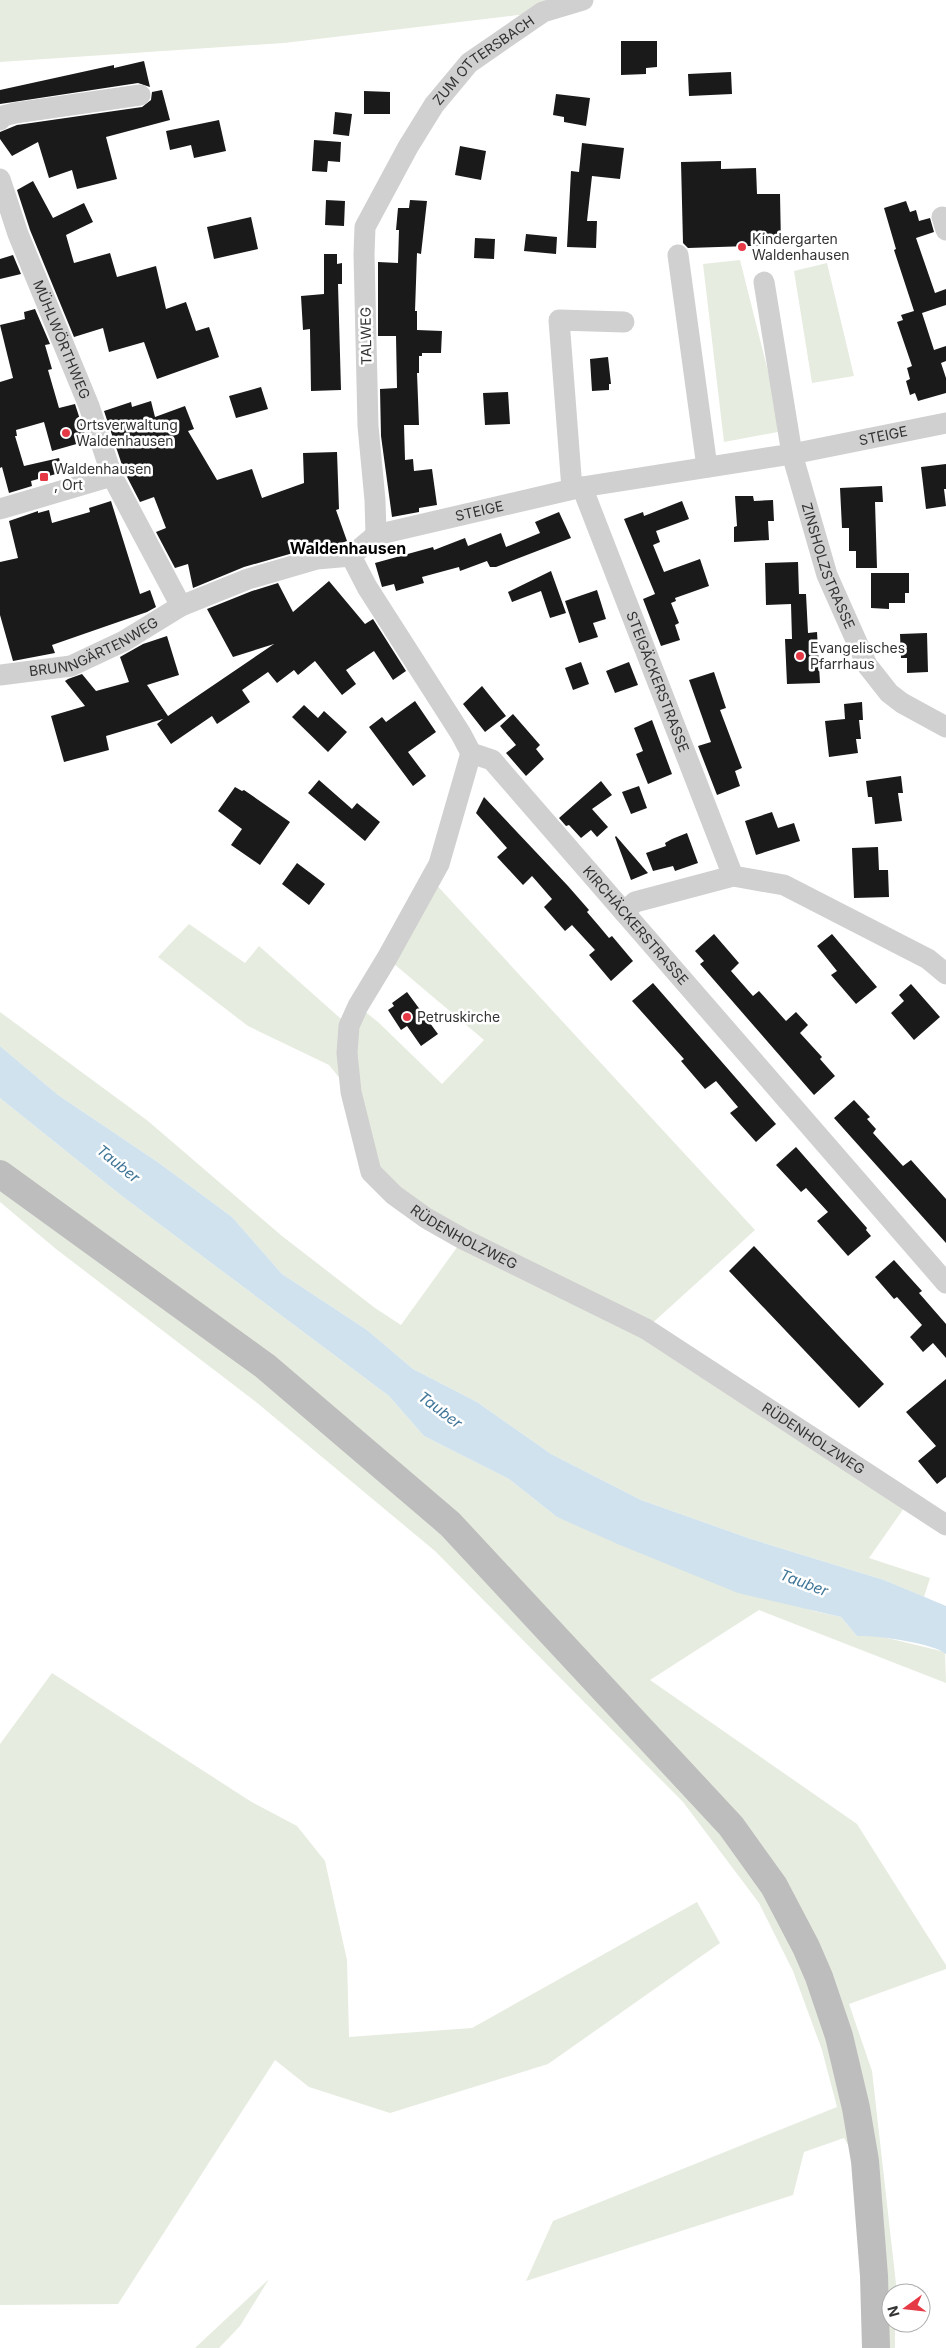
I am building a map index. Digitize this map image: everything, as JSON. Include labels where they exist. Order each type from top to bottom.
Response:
[{"type":"main road","points":[[0,1174],[265,1366],[450,1524],[732,1826],[774,1886],[806,1947],[820,1977],[838,2036],[856,2108],[865,2161],[874,2276],[876,2348]]},
{"type":"street","name":"ZUM OTTERSBACH","points":[[408,147],[434,104],[469,63],[543,12],[583,0]]},
{"type":"street","points":[[0,120],[3,116],[15,113],[140,95]]},
{"type":"street","name":"TALWEG","points":[[376,535],[368,426],[365,228],[408,147]]},
{"type":"street","name":"MÜHLWÖRTHWEG","points":[[0,179],[18,234],[88,406],[112,476],[181,606]]},
{"type":"street","points":[[678,255],[707,467]]},
{"type":"street","points":[[764,282],[792,454]]},
{"type":"street","name":"STEIGÄCKERSTRASSE","points":[[624,322],[559,320],[577,488],[732,876]]},
{"type":"street","name":"STEIGE","points":[[351,556],[376,535],[577,488],[792,454],[946,423]]},
{"type":"street","name":"ZINSHOLZSTRASSE","points":[[792,454],[827,575],[867,664],[889,693],[902,703],[946,727]]},
{"type":"street","points":[[0,509],[112,476]]},
{"type":"street","points":[[181,606],[248,579],[317,559],[351,556],[367,587],[462,734],[471,753]]},
{"type":"street","name":"BRUNNGÄRTENWEG","points":[[0,675],[71,666],[124,640],[181,606]]},
{"type":"street","name":"KIRCHÄCKERSTRASSE","points":[[471,753],[492,760],[946,1283]]},
{"type":"street","name":"RÜDENHOLZWEG","points":[[471,753],[440,864],[358,1006],[349,1026],[347,1053],[351,1092],[371,1172],[394,1195],[426,1218],[463,1239],[646,1329],[946,1525]]},
{"type":"street","points":[[624,912],[635,902],[732,876],[784,885],[928,959],[946,974]]},
{"type":"shaded area","points":[[0,0],[583,0],[543,12],[284,43],[0,62]]},
{"type":"shaded area","points":[[740,260],[783,431],[724,442],[703,264]]},
{"type":"shaded area","points":[[827,263],[854,376],[812,383],[794,271]]},
{"type":"shaded area","points":[[431,879],[755,1230],[647,1328],[909,1501],[869,1558],[930,1578],[924,1597],[884,1580],[751,1539],[641,1500],[551,1454],[477,1402],[413,1369],[367,1330],[282,1274],[232,1217],[159,1163],[58,1095],[0,1046],[0,1012],[148,1121],[282,1236],[375,1308],[401,1325],[463,1239],[371,1172],[351,1092],[329,1065],[248,1026],[158,957],[189,924],[245,963],[259,946],[349,1026],[358,1006],[378,1022],[442,1084],[484,1040],[387,958]]},
{"type":"shaded area","points":[[0,1098],[122,1196],[389,1396],[424,1436],[509,1479],[557,1517],[814,1611],[841,1617],[857,1636],[875,1635],[945,1652],[946,1683],[759,1610],[650,1680],[857,1824],[946,1965],[946,1969],[849,2004],[872,2071],[896,2283],[881,2283],[881,2333],[895,2333],[895,2348],[868,2348],[858,2161],[844,2138],[804,2152],[793,2195],[526,2281],[553,2221],[837,2107],[822,2050],[793,1971],[759,1903],[683,1802],[435,1551],[256,1402],[56,1249],[0,1202]]},
{"type":"shaded area","points":[[52,1673],[250,1801],[297,1826],[325,1861],[347,1960],[349,2037],[472,2028],[697,1902],[720,1943],[548,2064],[390,2113],[309,2087],[275,2060],[118,2304],[0,2305],[0,1744]]},
{"type":"shaded area","points":[[269,2279],[240,2326],[219,2348],[195,2348]]},
{"type":"water","name":"Tauber","points":[[0,1046],[58,1095],[159,1163],[232,1217],[282,1274],[367,1330],[413,1369],[477,1402],[551,1454],[641,1500],[751,1539],[884,1580],[946,1606],[946,1654],[930,1646],[917,1643],[890,1638],[857,1636],[841,1617],[738,1593],[620,1545],[557,1517],[509,1479],[424,1436],[389,1396],[122,1196],[0,1098]]},
{"type":"building","points":[[621,41],[657,41],[657,67],[646,68],[646,74],[621,75]]},
{"type":"building","points":[[144,61],[150,87],[138,83],[0,104],[0,90],[114,65],[114,68]]},
{"type":"building","points":[[731,72],[732,94],[689,96],[688,74]]},
{"type":"building","points":[[162,90],[170,120],[106,137],[117,179],[77,189],[72,170],[49,178],[38,142],[12,156],[0,139],[0,132],[17,125],[142,107],[151,100],[152,92]]},
{"type":"building","points":[[364,91],[390,92],[390,114],[364,114]]},
{"type":"building","points":[[556,94],[590,98],[586,126],[564,122],[564,117],[553,115]]},
{"type":"building","points":[[335,112],[352,114],[349,136],[333,134]]},
{"type":"building","points":[[219,120],[226,151],[194,158],[191,145],[170,150],[166,131]]},
{"type":"building","points":[[314,140],[341,142],[340,162],[328,161],[327,172],[312,171]]},
{"type":"building","points":[[582,143],[624,148],[620,179],[592,176],[587,221],[597,221],[596,248],[567,247],[571,171],[579,172]]},
{"type":"building","points":[[460,146],[486,151],[481,180],[455,175]]},
{"type":"building","points":[[721,161],[721,169],[756,168],[757,194],[780,194],[781,245],[688,248],[683,243],[681,162]]},
{"type":"building","points":[[33,181],[53,218],[84,203],[93,222],[66,235],[74,263],[110,253],[117,277],[156,266],[166,309],[186,302],[196,331],[209,327],[219,357],[157,379],[144,342],[109,352],[103,328],[74,337],[30,230],[17,190]]},
{"type":"building","points":[[326,200],[345,201],[344,226],[325,225]]},
{"type":"building","points":[[410,200],[427,201],[421,254],[417,253],[415,311],[417,311],[417,330],[442,331],[441,353],[422,353],[422,356],[419,356],[419,373],[417,373],[419,425],[404,425],[405,460],[413,459],[414,471],[432,469],[437,505],[419,508],[419,512],[392,517],[381,436],[380,389],[397,388],[396,336],[378,336],[378,262],[398,263],[399,230],[396,230],[398,208],[409,208]]},
{"type":"building","points":[[906,201],[910,212],[916,210],[919,221],[930,218],[934,232],[916,238],[935,293],[946,289],[946,305],[922,313],[934,350],[946,346],[946,361],[941,363],[946,378],[946,393],[918,401],[915,393],[910,395],[906,381],[910,379],[907,368],[912,366],[897,322],[903,320],[901,315],[914,311],[894,250],[896,249],[884,208]]},
{"type":"building","points":[[251,217],[258,249],[214,259],[207,227]]},
{"type":"building","points":[[526,234],[557,237],[556,254],[524,251]]},
{"type":"building","points":[[475,238],[495,239],[494,259],[474,258]]},
{"type":"building","points":[[324,254],[337,254],[337,264],[342,263],[342,284],[338,284],[341,390],[311,391],[310,329],[303,330],[301,296],[324,294]]},
{"type":"building","points":[[13,255],[21,274],[0,279],[0,259]]},
{"type":"building","points":[[35,309],[50,344],[45,345],[52,369],[48,370],[59,408],[75,404],[87,441],[52,451],[44,422],[16,430],[17,436],[15,436],[24,466],[59,458],[63,472],[31,481],[32,486],[9,493],[2,467],[0,468],[0,382],[13,378],[0,325],[25,319],[24,312]]},
{"type":"building","points":[[608,357],[611,384],[609,384],[609,390],[592,391],[590,359]]},
{"type":"building","points":[[261,387],[268,409],[236,418],[229,396]]},
{"type":"building","points":[[508,392],[510,424],[485,425],[483,393]]},
{"type":"building","points":[[151,401],[155,417],[185,406],[194,429],[188,431],[217,480],[252,469],[262,498],[304,483],[303,453],[337,452],[339,509],[336,510],[347,541],[336,545],[314,547],[244,567],[193,588],[188,564],[175,568],[156,532],[166,528],[154,497],[140,502],[124,471],[104,411],[131,402],[132,407]]},
{"type":"building","points":[[946,464],[946,489],[944,489],[946,506],[926,509],[921,467]]},
{"type":"building","points":[[882,486],[883,502],[875,502],[877,568],[856,568],[856,551],[849,551],[849,528],[842,528],[840,488]]},
{"type":"building","points":[[735,496],[753,496],[754,501],[773,500],[774,521],[768,521],[769,540],[734,542],[734,527],[737,526]]},
{"type":"building","points":[[111,501],[140,594],[150,590],[156,607],[147,612],[52,645],[55,653],[13,661],[0,615],[0,562],[18,558],[9,521],[38,511],[38,513],[49,510],[52,523],[90,512],[89,508]]},
{"type":"building","points":[[682,501],[689,519],[656,531],[660,542],[653,545],[664,572],[700,559],[709,586],[675,598],[676,601],[671,603],[679,623],[675,625],[680,640],[661,646],[643,599],[655,594],[624,519],[643,512],[644,516]]},
{"type":"building","points":[[559,512],[571,538],[496,567],[490,567],[487,561],[460,571],[459,567],[422,577],[424,583],[396,591],[394,584],[382,587],[375,563],[433,547],[434,550],[465,538],[468,546],[501,533],[506,547],[540,533],[535,522]]},
{"type":"building","points":[[798,562],[799,594],[806,594],[808,633],[817,632],[820,683],[787,684],[785,639],[792,639],[791,604],[766,605],[765,563]]},
{"type":"building","points":[[551,571],[566,613],[550,618],[541,591],[512,602],[508,592]]},
{"type":"building","points":[[871,573],[909,573],[909,593],[905,593],[905,603],[889,603],[889,609],[871,608]]},
{"type":"building","points":[[329,581],[365,624],[373,619],[406,671],[393,680],[374,651],[346,670],[356,684],[342,695],[315,661],[298,675],[294,670],[277,683],[268,672],[242,690],[250,702],[217,724],[212,716],[171,744],[157,724],[163,719],[106,736],[109,750],[64,762],[51,716],[85,706],[65,681],[82,674],[96,691],[129,682],[120,657],[143,644],[167,636],[179,675],[147,685],[168,716],[274,644],[233,657],[207,609],[278,583],[293,612]]},
{"type":"building","points":[[597,590],[606,619],[593,623],[598,637],[579,643],[565,601]]},
{"type":"building","points":[[927,633],[928,672],[907,673],[907,658],[901,658],[900,634]]},
{"type":"building","points":[[581,662],[589,684],[573,690],[565,668]]},
{"type":"building","points":[[629,662],[638,685],[615,693],[606,671]]},
{"type":"building","points":[[714,672],[726,708],[720,710],[742,768],[735,771],[740,786],[717,795],[698,746],[711,742],[689,680]]},
{"type":"building","points":[[482,686],[506,716],[485,732],[463,704]]},
{"type":"building","points":[[415,701],[436,732],[408,752],[426,776],[413,786],[369,727],[382,717],[386,722]]},
{"type":"building","points":[[862,702],[863,720],[859,720],[861,739],[856,739],[858,753],[829,757],[825,721],[845,719],[844,704]]},
{"type":"building","points":[[304,705],[318,718],[324,711],[347,732],[328,752],[292,717]]},
{"type":"building","points":[[513,714],[540,745],[536,749],[544,759],[526,776],[506,753],[516,745],[500,726]]},
{"type":"building","points":[[652,720],[672,774],[648,784],[636,754],[643,751],[634,728]]},
{"type":"building","points":[[901,776],[903,793],[898,793],[902,821],[875,824],[872,797],[868,797],[866,781]]},
{"type":"building","points":[[319,780],[352,809],[357,803],[380,822],[365,841],[308,793]]},
{"type":"building","points":[[601,781],[612,795],[592,809],[608,827],[597,837],[591,830],[581,838],[569,825],[566,826],[559,818]]},
{"type":"building","points":[[639,786],[647,808],[631,814],[622,792]]},
{"type":"building","points":[[235,787],[242,791],[244,790],[290,822],[260,865],[231,845],[242,829],[218,811]]},
{"type":"building","points":[[484,797],[568,886],[589,910],[587,912],[609,938],[612,936],[633,961],[611,981],[589,955],[595,950],[572,925],[565,931],[544,907],[552,899],[532,876],[523,885],[497,857],[507,848],[476,813]]},
{"type":"building","points":[[772,812],[778,828],[794,823],[800,841],[756,855],[745,821]]},
{"type":"building","points":[[687,833],[698,863],[675,871],[673,866],[653,871],[646,853],[666,846],[665,843]]},
{"type":"building","points":[[616,836],[648,873],[631,880]]},
{"type":"building","points":[[878,847],[879,870],[888,870],[889,897],[854,898],[852,848]]},
{"type":"building","points":[[297,863],[325,884],[309,905],[282,884]]},
{"type":"building","points":[[714,934],[739,963],[731,971],[753,996],[759,991],[786,1021],[796,1012],[808,1025],[800,1033],[822,1057],[820,1059],[835,1076],[814,1095],[700,964],[704,961],[695,951]]},
{"type":"building","points":[[832,934],[877,987],[856,1004],[831,975],[837,971],[817,946]]},
{"type":"building","points":[[653,983],[776,1124],[756,1142],[730,1113],[738,1107],[716,1081],[705,1089],[681,1061],[684,1059],[632,1001]]},
{"type":"building","points":[[911,984],[940,1017],[914,1040],[891,1013],[904,1001],[899,995]]},
{"type":"building","name":"Petruskirche","points":[[407,992],[438,1034],[421,1046],[407,1026],[401,1030],[388,1010],[394,1006],[392,1003]]},
{"type":"building","points":[[854,1100],[870,1117],[867,1119],[876,1129],[873,1133],[903,1166],[911,1160],[946,1199],[946,1243],[834,1118]]},
{"type":"building","points":[[796,1147],[867,1228],[866,1230],[871,1236],[848,1256],[817,1221],[828,1212],[806,1188],[801,1192],[776,1165]]},
{"type":"building","points":[[754,1246],[884,1384],[859,1408],[729,1271]]},
{"type":"building","points":[[894,1260],[922,1291],[919,1293],[946,1324],[946,1358],[933,1343],[923,1352],[910,1337],[922,1325],[897,1297],[894,1299],[875,1277]]},
{"type":"building","points":[[946,1379],[946,1477],[937,1484],[918,1461],[936,1446],[906,1412]]},
{"type":"place","name":"Kindergarten Waldenhausen","points":[[742,247]]},
{"type":"place","name":"Ortsverwaltung Waldenhausen","points":[[66,433]]},
{"type":"place","name":"Waldenhausen , Ort","points":[[44,477]]},
{"type":"place","name":"Evangelisches Pfarrhaus","points":[[800,656]]},
{"type":"place","name":"Petruskirche","points":[[407,1017]]},
{"type":"district","name":"Waldenhausen","points":[[348,548]]}]
